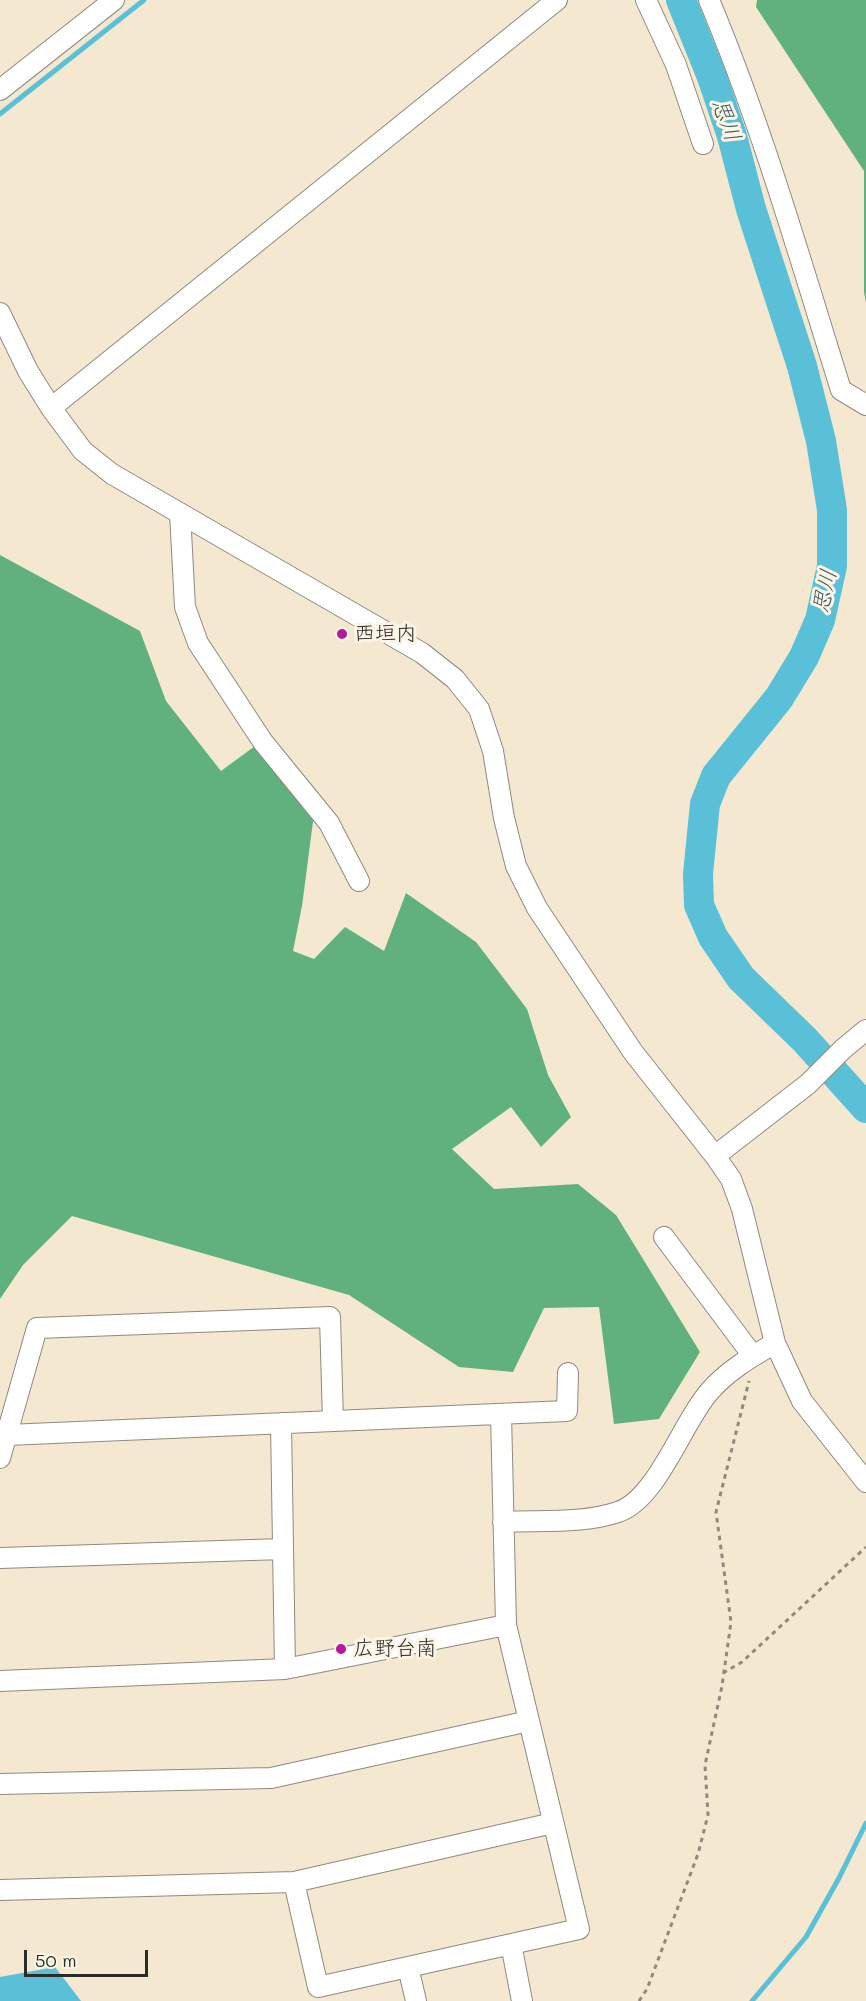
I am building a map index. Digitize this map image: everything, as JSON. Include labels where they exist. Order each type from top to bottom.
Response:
[{"type":"street","points":[[0,90],[114,0]]},
{"type":"street","points":[[51,408],[557,0]]},
{"type":"street","points":[[646,0],[676,65],[704,144]]},
{"type":"street","points":[[709,0],[734,62],[842,390],[866,405]]},
{"type":"street","points":[[0,313],[28,370],[51,408],[82,451],[112,474],[423,653],[455,679],[479,709],[493,751],[504,818],[516,866],[537,908],[633,1052],[731,1179],[742,1209],[775,1343],[802,1401],[866,1482]]},
{"type":"street","points":[[180,513],[185,608],[198,643],[263,742],[329,823],[359,881]]},
{"type":"street","points":[[715,1156],[808,1084],[866,1030]]},
{"type":"street","points":[[664,1237],[753,1356]]},
{"type":"street","points":[[0,1458],[37,1328],[330,1317],[333,1421]]},
{"type":"street","points":[[503,1522],[589,1519],[621,1511],[646,1492],[708,1392],[738,1364],[775,1343]]},
{"type":"street","points":[[7,1435],[567,1411],[567,1373]]},
{"type":"street","points":[[294,1882],[318,1987],[579,1929],[506,1625],[501,1414]]},
{"type":"street","points":[[281,1423],[285,1669]]},
{"type":"street","points":[[0,1558],[283,1549]]},
{"type":"street","points":[[0,1681],[285,1669],[506,1625]]},
{"type":"street","points":[[0,1784],[272,1778],[529,1721]]},
{"type":"street","points":[[0,1890],[294,1882],[553,1823]]},
{"type":"street","points":[[511,1944],[522,2001]]},
{"type":"street","points":[[408,1967],[416,2001]]},
{"type":"path","points":[[639,2001],[647,1989],[698,1854],[708,1815],[705,1765],[723,1673],[730,1622],[716,1512],[753,1356]]},
{"type":"path","points":[[723,1673],[742,1662],[866,1547]]},
{"type":"green space","points":[[757,0],[866,0],[866,303],[864,292],[864,171],[756,7]]},
{"type":"green space","points":[[0,555],[140,631],[166,701],[221,771],[255,746],[314,814],[302,906],[293,951],[314,959],[345,927],[384,951],[406,893],[476,942],[527,1009],[548,1075],[571,1117],[541,1147],[511,1107],[452,1149],[494,1189],[578,1184],[616,1215],[700,1352],[659,1419],[614,1424],[599,1307],[544,1308],[513,1372],[459,1367],[349,1295],[72,1216],[23,1265],[0,1299]]},
{"type":"water","points":[[55,1967],[81,2001],[0,2001],[0,1977]]},
{"type":"waterway","points":[[0,114],[144,0]]},
{"type":"waterway","name":"思川","points":[[681,0],[712,77],[732,136],[751,209],[802,366],[821,441],[832,510],[832,566],[820,620],[804,657],[779,698],[716,776],[705,804],[698,874],[699,905],[713,937],[741,978],[805,1040],[866,1108]]},
{"type":"waterway","points":[[752,2001],[806,1937],[866,1823]]},
{"type":"place","name":"西垣内","points":[[342,634]]},
{"type":"place","name":"広野台南","points":[[341,1649]]}]
